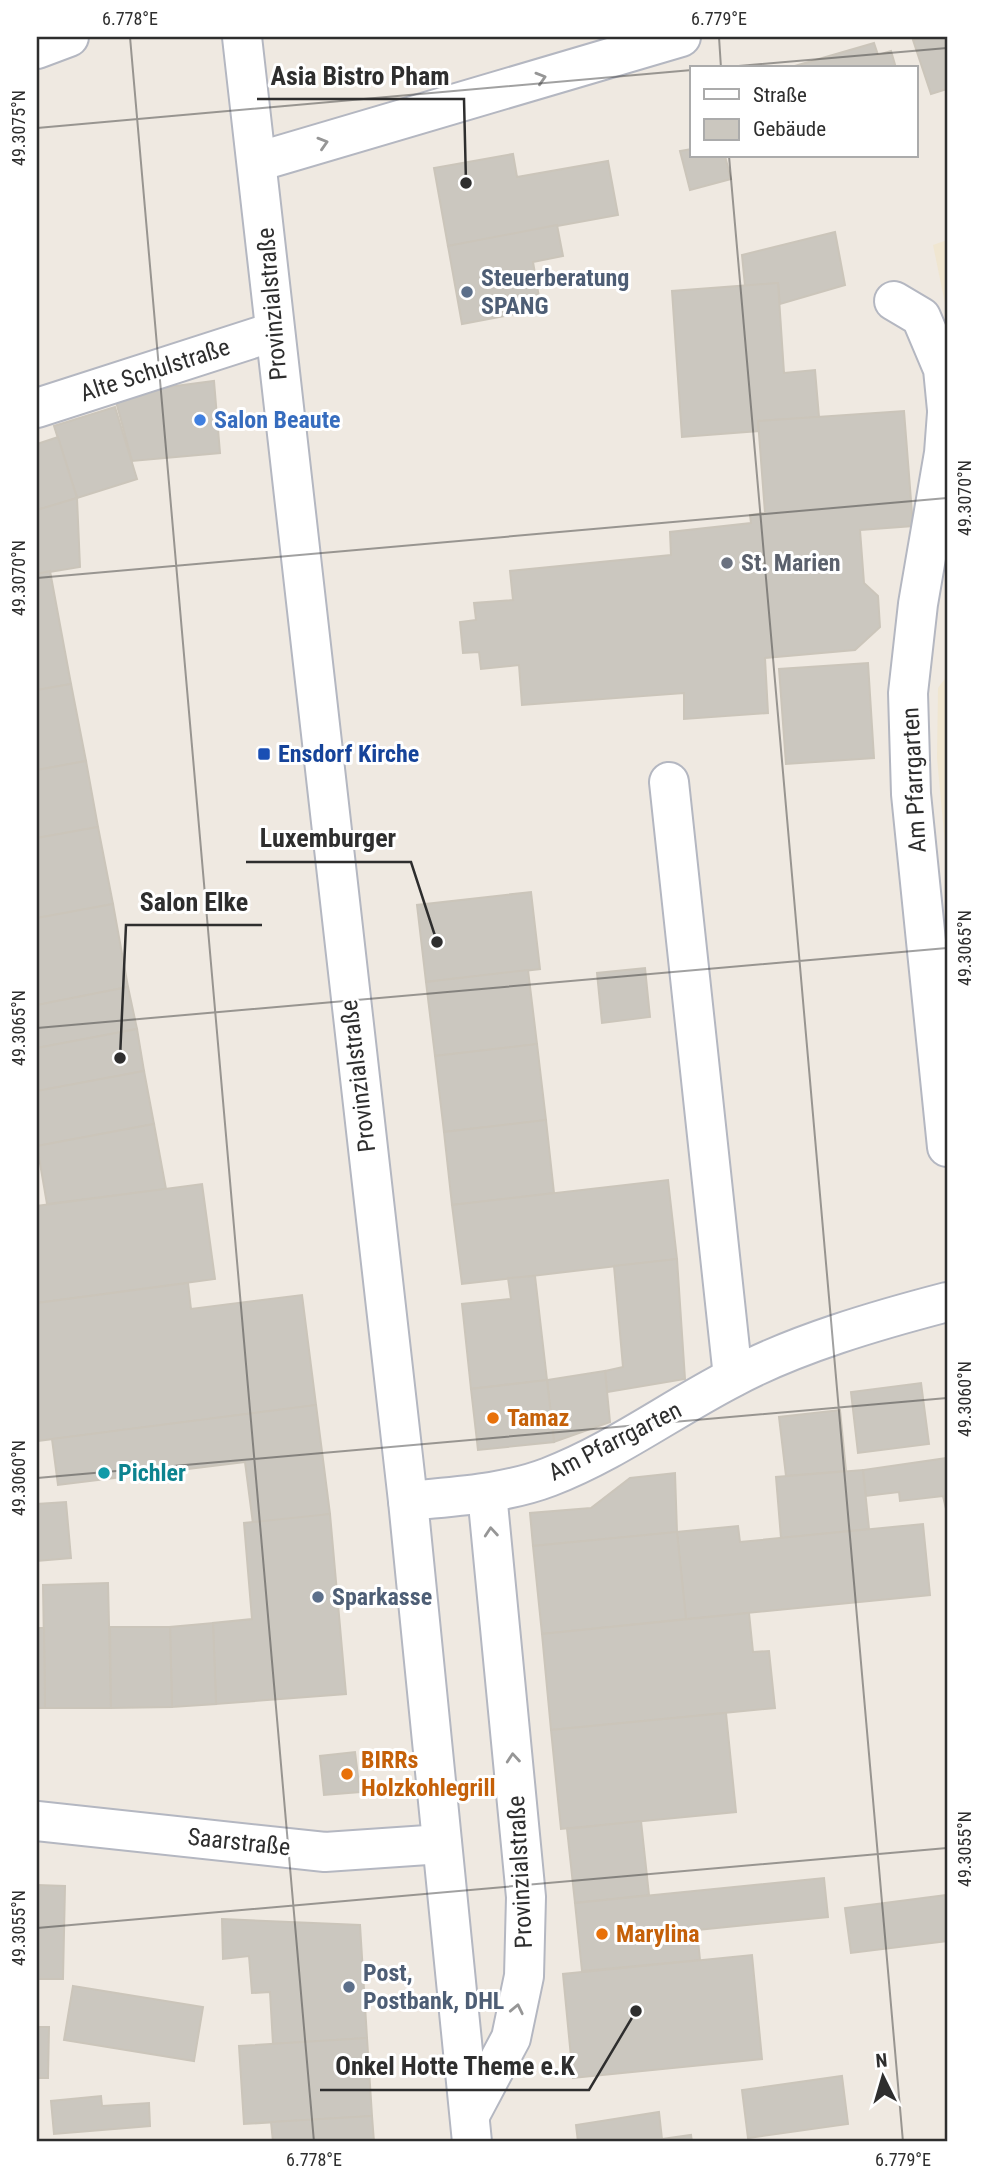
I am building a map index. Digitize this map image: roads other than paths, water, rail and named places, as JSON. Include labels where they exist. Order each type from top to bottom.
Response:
[{"type":"street","points":[[37,49],[69,37]]},
{"type":"street","name":"Provinzialstraße","points":[[242,37],[408,1501],[471,2129]]},
{"type":"street","points":[[257,162],[681,37]]},
{"type":"street","name":"Am Pfarrgarten","points":[[894,301],[921,317],[943,369],[947,412],[908,693],[911,794],[947,1147]]},
{"type":"street","name":"Alte Schulstraße","points":[[37,408],[274,332]]},
{"type":"street","points":[[669,782],[733,1377]]},
{"type":"street","name":"Am Pfarrgarten","points":[[408,1501],[487,1493],[548,1477],[609,1450],[733,1377],[821,1341],[947,1302]]},
{"type":"street","name":"Provinzialstraße","points":[[471,2129],[511,2038],[524,1976],[526,1897],[487,1493]]},
{"type":"street","name":"Saarstraße","points":[[37,1821],[325,1852],[442,1844]]},
{"type":"place","name":"Asia Bistro Pham","points":[[466,183]]},
{"type":"place","name":"Steuerberatung SPANG","points":[[467,292]]},
{"type":"place","name":"Salon Beaute","points":[[200,420]]},
{"type":"place","name":"St. Marien","points":[[727,563]]},
{"type":"place","name":"Ensdorf Kirche","points":[[264,754]]},
{"type":"place","name":"Luxemburger","points":[[437,942]]},
{"type":"place","name":"Salon Elke","points":[[120,1058]]},
{"type":"place","name":"Tamaz","points":[[493,1418]]},
{"type":"place","name":"Pichler","points":[[104,1473]]},
{"type":"place","name":"Sparkasse","points":[[318,1597]]},
{"type":"place","name":"BIRRs Holzkohlegrill","points":[[347,1774]]},
{"type":"place","name":"Marylina","points":[[602,1934]]},
{"type":"place","name":"Post, Postbank, DHL","points":[[349,1987]]},
{"type":"place","name":"Onkel Hotte Theme e.K","points":[[636,2011]]}]
